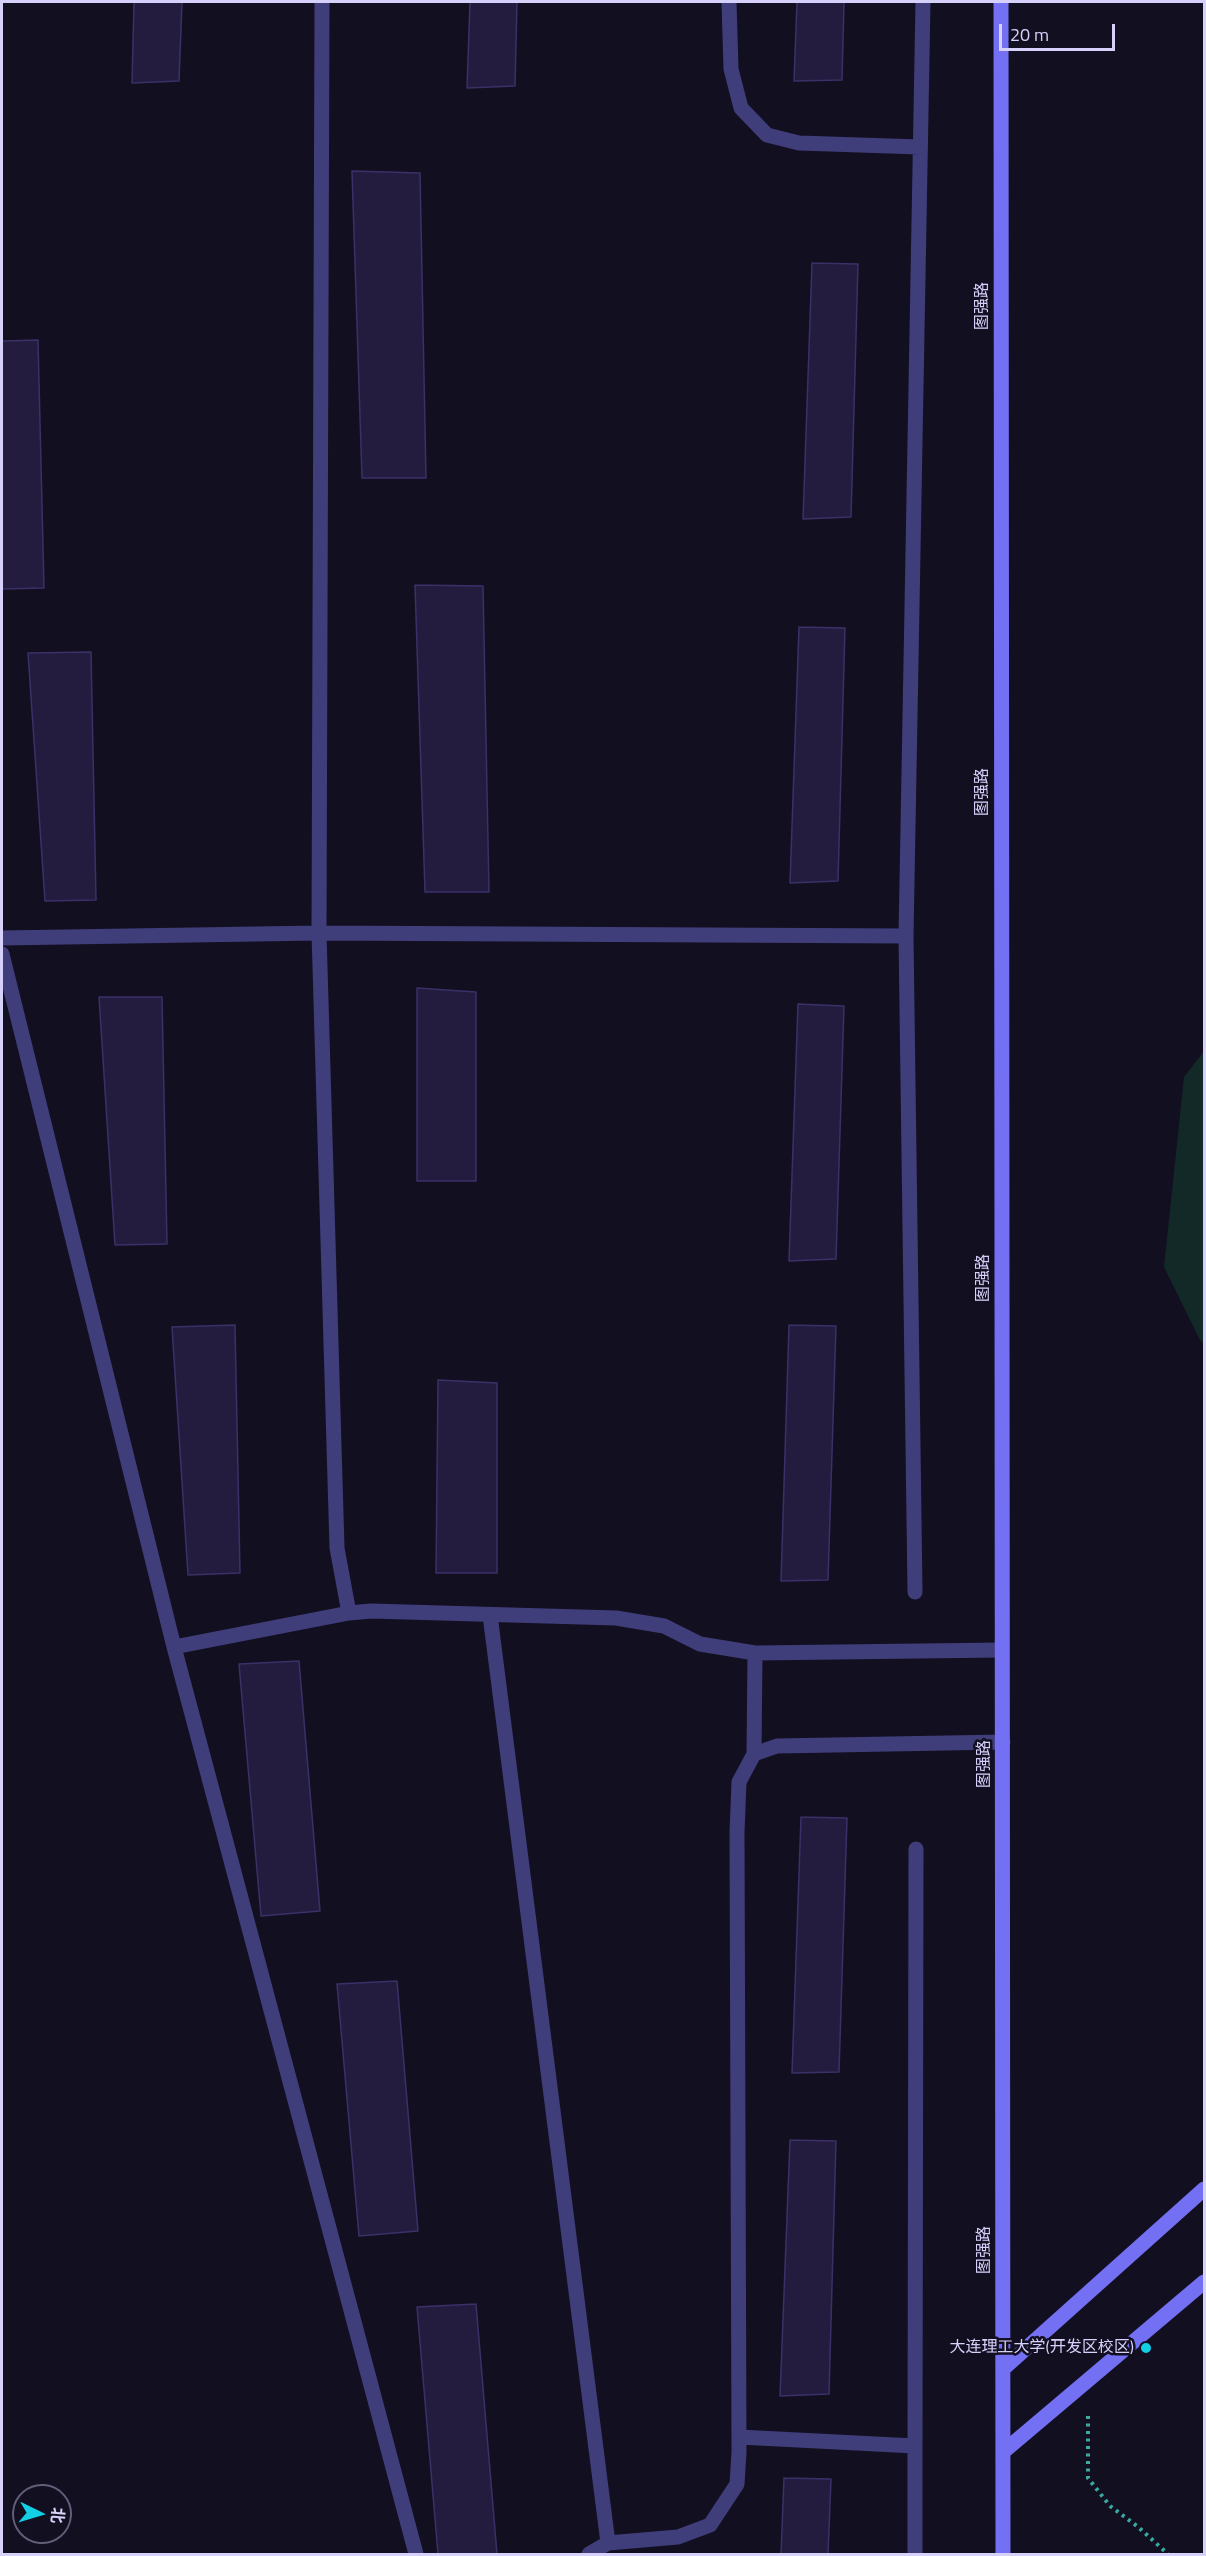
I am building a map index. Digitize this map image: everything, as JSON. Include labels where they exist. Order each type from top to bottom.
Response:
[{"type":"street","points":[[322,2],[318,933],[338,1548],[349,1613]]},
{"type":"street","points":[[729,2],[731,69],[741,108],[767,135],[799,143],[920,147]]},
{"type":"street","points":[[915,1592],[906,936],[923,2]]},
{"type":"street","name":"图强路","points":[[1001,2],[1003,2554]]},
{"type":"street","points":[[2,938],[318,933],[906,936]]},
{"type":"street","points":[[2,954],[174,1647],[416,2554]]},
{"type":"street","points":[[174,1647],[349,1613],[371,1611],[616,1618],[664,1626],[700,1644],[755,1653],[1002,1650]]},
{"type":"street","points":[[490,1615],[608,2543]]},
{"type":"street","points":[[589,2554],[608,2543],[678,2537],[710,2525],[737,2484],[739,2437],[738,1782],[754,1754],[755,1653]]},
{"type":"street","points":[[754,1754],[777,1746],[1003,1742]]},
{"type":"street","points":[[915,2554],[916,1849]]},
{"type":"street","points":[[1003,2369],[1204,2189]]},
{"type":"street","points":[[1003,2452],[1204,2282]]},
{"type":"street","points":[[739,2437],[915,2446]]},
{"type":"path","points":[[1088,2380],[1088,2478],[1110,2506],[1137,2526],[1168,2554]]},
{"type":"green space","points":[[1204,1051],[1204,1344],[1164,1267],[1184,1077]]},
{"type":"building","points":[[134,2],[182,2],[179,81],[132,83]]},
{"type":"building","points":[[470,2],[517,2],[515,86],[467,88]]},
{"type":"building","points":[[797,2],[844,2],[842,80],[794,81]]},
{"type":"building","points":[[352,171],[420,173],[426,478],[362,478]]},
{"type":"building","points":[[812,263],[858,264],[851,517],[803,519]]},
{"type":"building","points":[[38,340],[44,588],[2,589],[2,341]]},
{"type":"building","points":[[415,585],[483,586],[489,892],[425,892]]},
{"type":"building","points":[[799,627],[845,628],[838,881],[790,883]]},
{"type":"building","points":[[91,652],[96,900],[45,901],[28,653]]},
{"type":"building","points":[[417,988],[476,992],[476,1181],[417,1181]]},
{"type":"building","points":[[99,997],[162,997],[167,1244],[115,1245]]},
{"type":"building","points":[[798,1004],[844,1006],[836,1259],[789,1261]]},
{"type":"building","points":[[235,1325],[240,1573],[188,1575],[172,1327]]},
{"type":"building","points":[[789,1325],[836,1326],[828,1580],[781,1581]]},
{"type":"building","points":[[438,1380],[497,1383],[497,1573],[436,1573]]},
{"type":"building","points":[[299,1661],[320,1911],[261,1916],[239,1664]]},
{"type":"building","points":[[801,1817],[847,1818],[839,2072],[792,2073]]},
{"type":"building","points":[[397,1981],[418,2231],[359,2236],[337,1984]]},
{"type":"building","points":[[790,2140],[836,2141],[829,2394],[780,2396]]},
{"type":"building","points":[[476,2304],[497,2554],[438,2554],[417,2307]]},
{"type":"building","points":[[784,2478],[831,2479],[828,2554],[781,2554]]},
{"type":"place","name":"大连理工大学(开发区校区)","points":[[1146,2348]]}]
